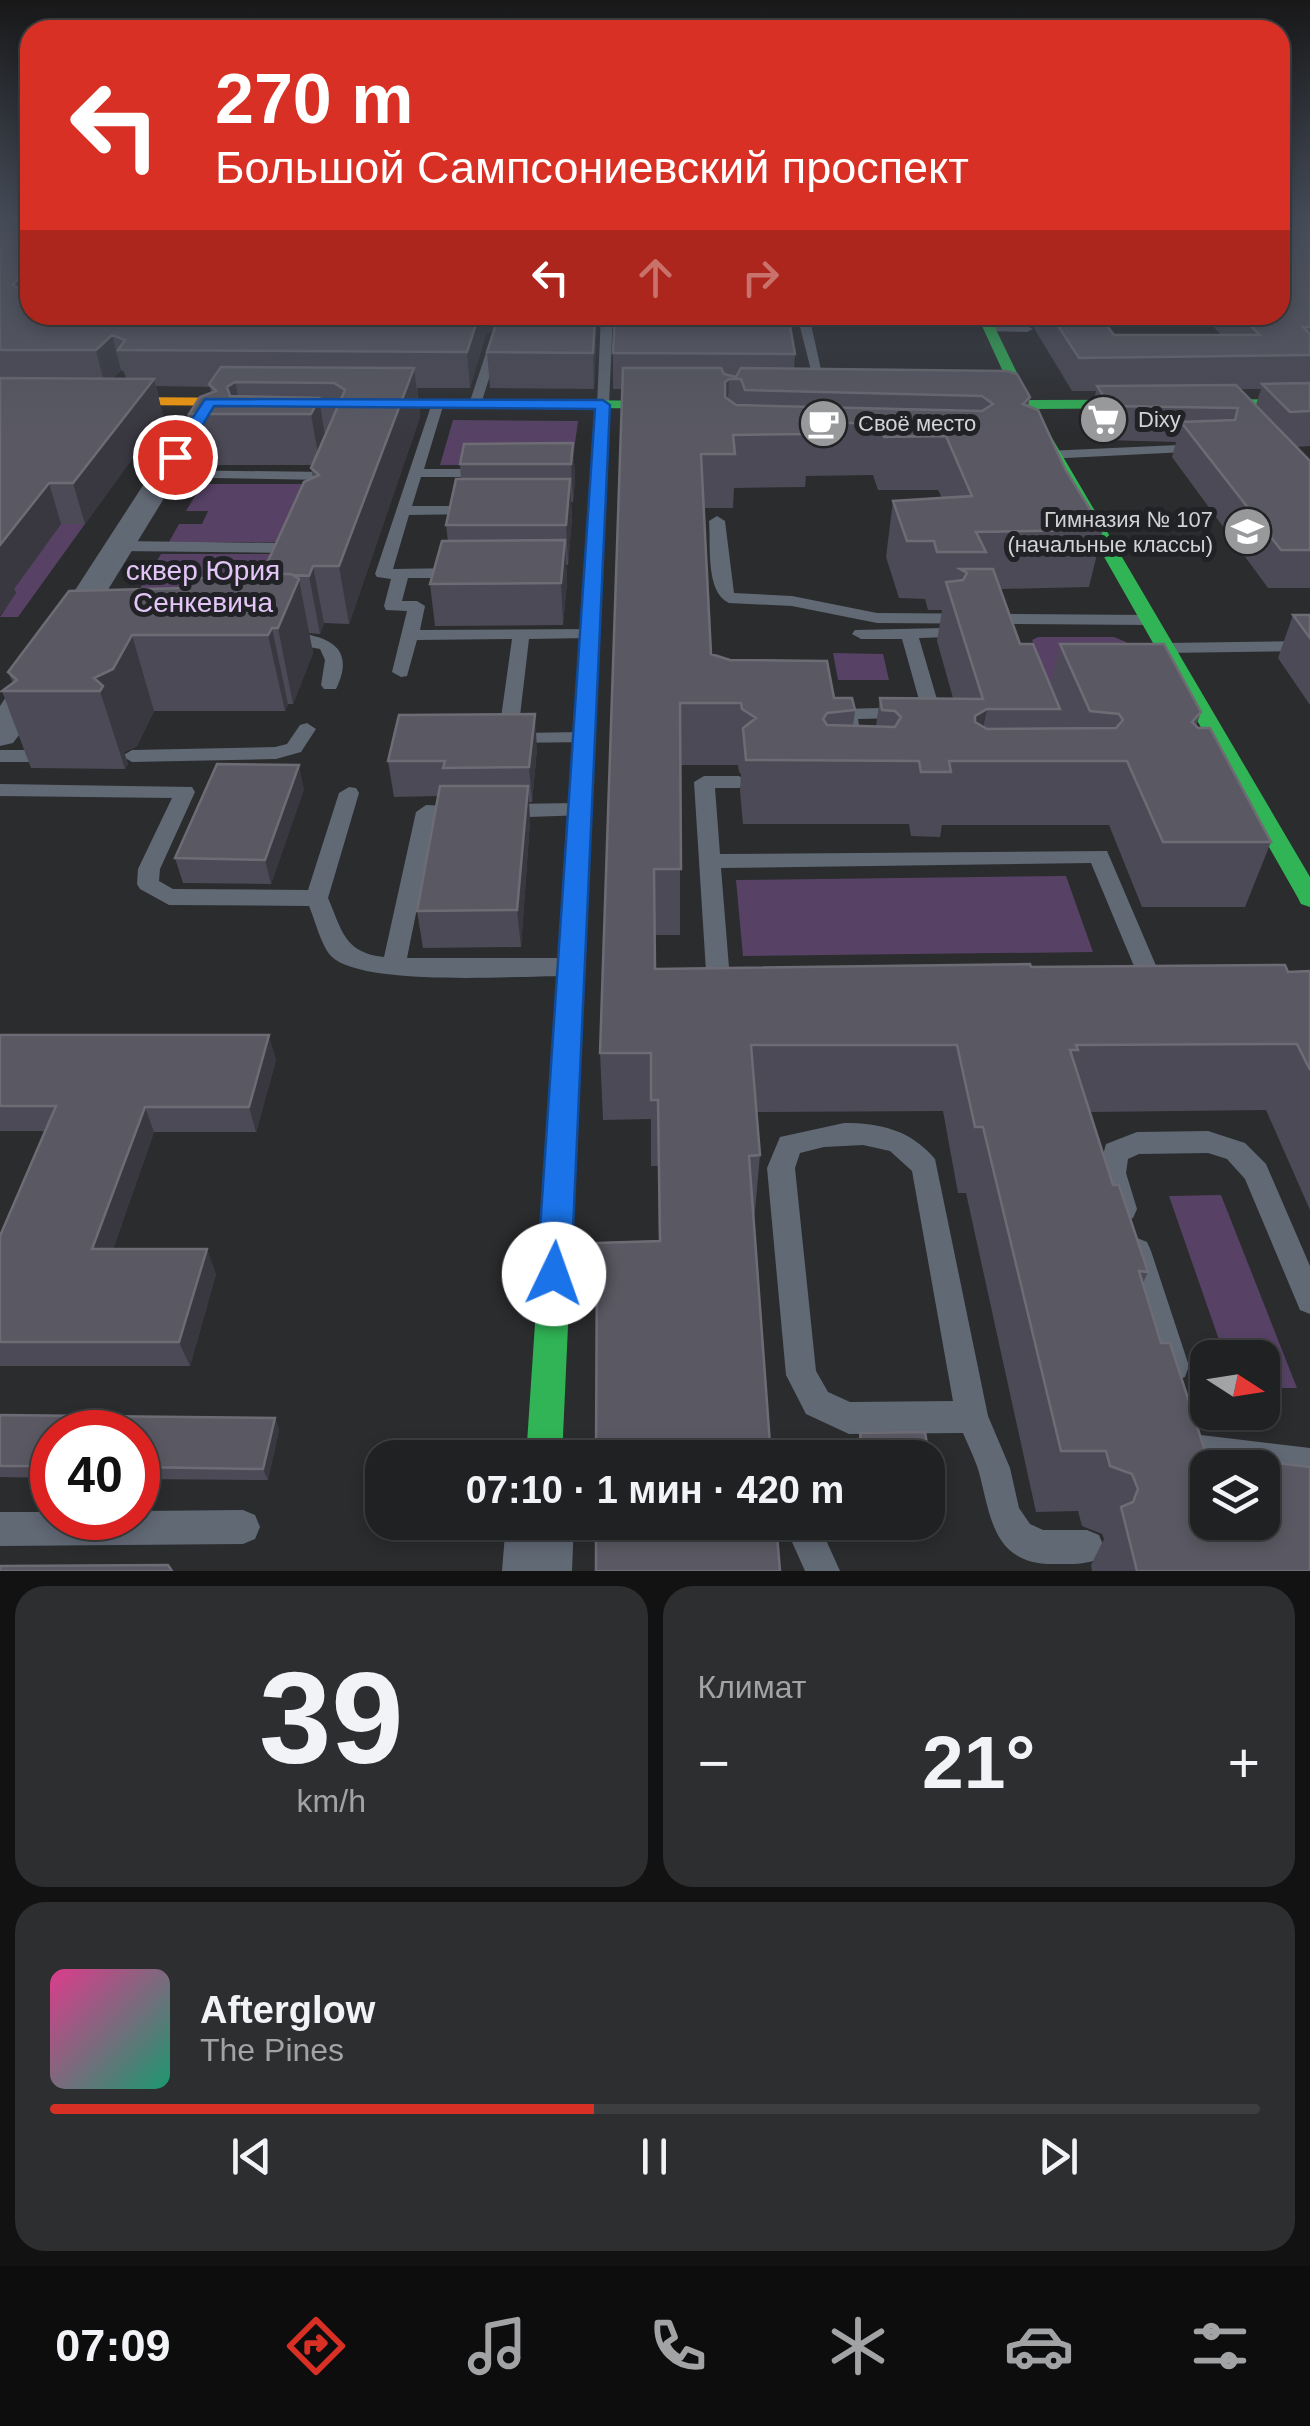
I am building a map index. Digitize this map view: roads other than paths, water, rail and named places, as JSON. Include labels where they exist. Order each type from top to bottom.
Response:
[{"type":"street","points":[[988,325],[1045,455],[1158,633],[1310,898]]},
{"type":"street","points":[[0,400],[109,394],[210,402],[728,405]]},
{"type":"street","points":[[0,735],[75,638],[119,546],[164,474],[195,440],[210,402]]},
{"type":"street","points":[[924,406],[1234,412],[1310,402]]},
{"type":"street","points":[[545,1440],[590,633],[584,572],[587,510],[603,405]]},
{"type":"street","points":[[537,1571],[539,1540]]},
{"type":"lane","points":[[603,405],[607,325]]},
{"type":"lane","points":[[806,325],[827,405]]},
{"type":"lane","points":[[1004,325],[1027,329]]},
{"type":"lane","points":[[475,404],[496,335]]},
{"type":"lane","points":[[438,404],[402,511],[389,530],[384,574],[478,573]]},
{"type":"lane","points":[[1045,455],[1220,448]]},
{"type":"lane","points":[[318,494],[334,458]]},
{"type":"lane","points":[[415,473],[499,473]]},
{"type":"lane","points":[[164,474],[326,476]]},
{"type":"lane","points":[[402,511],[500,510]]},
{"type":"lane","points":[[718,521],[724,591],[729,598],[804,603],[877,618],[1158,633],[1310,646]]},
{"type":"lane","points":[[119,546],[289,555],[301,529],[317,529]]},
{"type":"lane","points":[[401,574],[392,606],[416,606],[401,672]]},
{"type":"lane","points":[[410,635],[590,633]]},
{"type":"lane","points":[[861,634],[1158,633]]},
{"type":"lane","points":[[521,634],[498,739],[584,738]]},
{"type":"lane","points":[[855,748],[839,713],[932,713],[909,634]]},
{"type":"lane","points":[[265,637],[309,639],[325,644],[335,654],[337,665],[330,685]]},
{"type":"lane","points":[[132,756],[276,753],[294,748],[306,729]]},
{"type":"lane","points":[[0,756],[32,756]]},
{"type":"lane","points":[[740,782],[704,782],[719,988],[757,987]]},
{"type":"lane","points":[[1210,783],[1244,783]]},
{"type":"lane","points":[[0,790],[185,792],[149,869],[148,884],[169,897],[317,898]]},
{"type":"lane","points":[[349,793],[317,898],[340,951],[366,964],[394,967],[571,967]]},
{"type":"lane","points":[[394,967],[426,812],[580,810]]},
{"type":"lane","points":[[710,860],[1099,856],[1167,1000],[1129,1000]]},
{"type":"lane","points":[[972,1417],[849,1418],[816,1404],[800,1376],[781,1168],[789,1145],[814,1137],[883,1136],[902,1142],[917,1154],[924,1168],[972,1417],[994,1468],[1004,1515],[1018,1536],[1040,1547],[1086,1547]]},
{"type":"lane","points":[[1183,1396],[1112,1174],[1116,1152],[1136,1143],[1208,1142],[1236,1150],[1256,1172],[1310,1300]]},
{"type":"lane","points":[[1280,1462],[1310,1464]]},
{"type":"lane","points":[[0,1529],[243,1527]]},
{"type":"lane","points":[[809,1540],[822,1571]]},
{"type":"place","name":"Dixy","points":[[1103,419]]},
{"type":"place","name":"Своё место","points":[[823,423]]},
{"type":"place","name":"Гимназия № 107 (начальные классы)","points":[[1248,532]]},
{"type":"park label","name":"сквер Юрия Сенкевича","points":[[203,586]]}]
